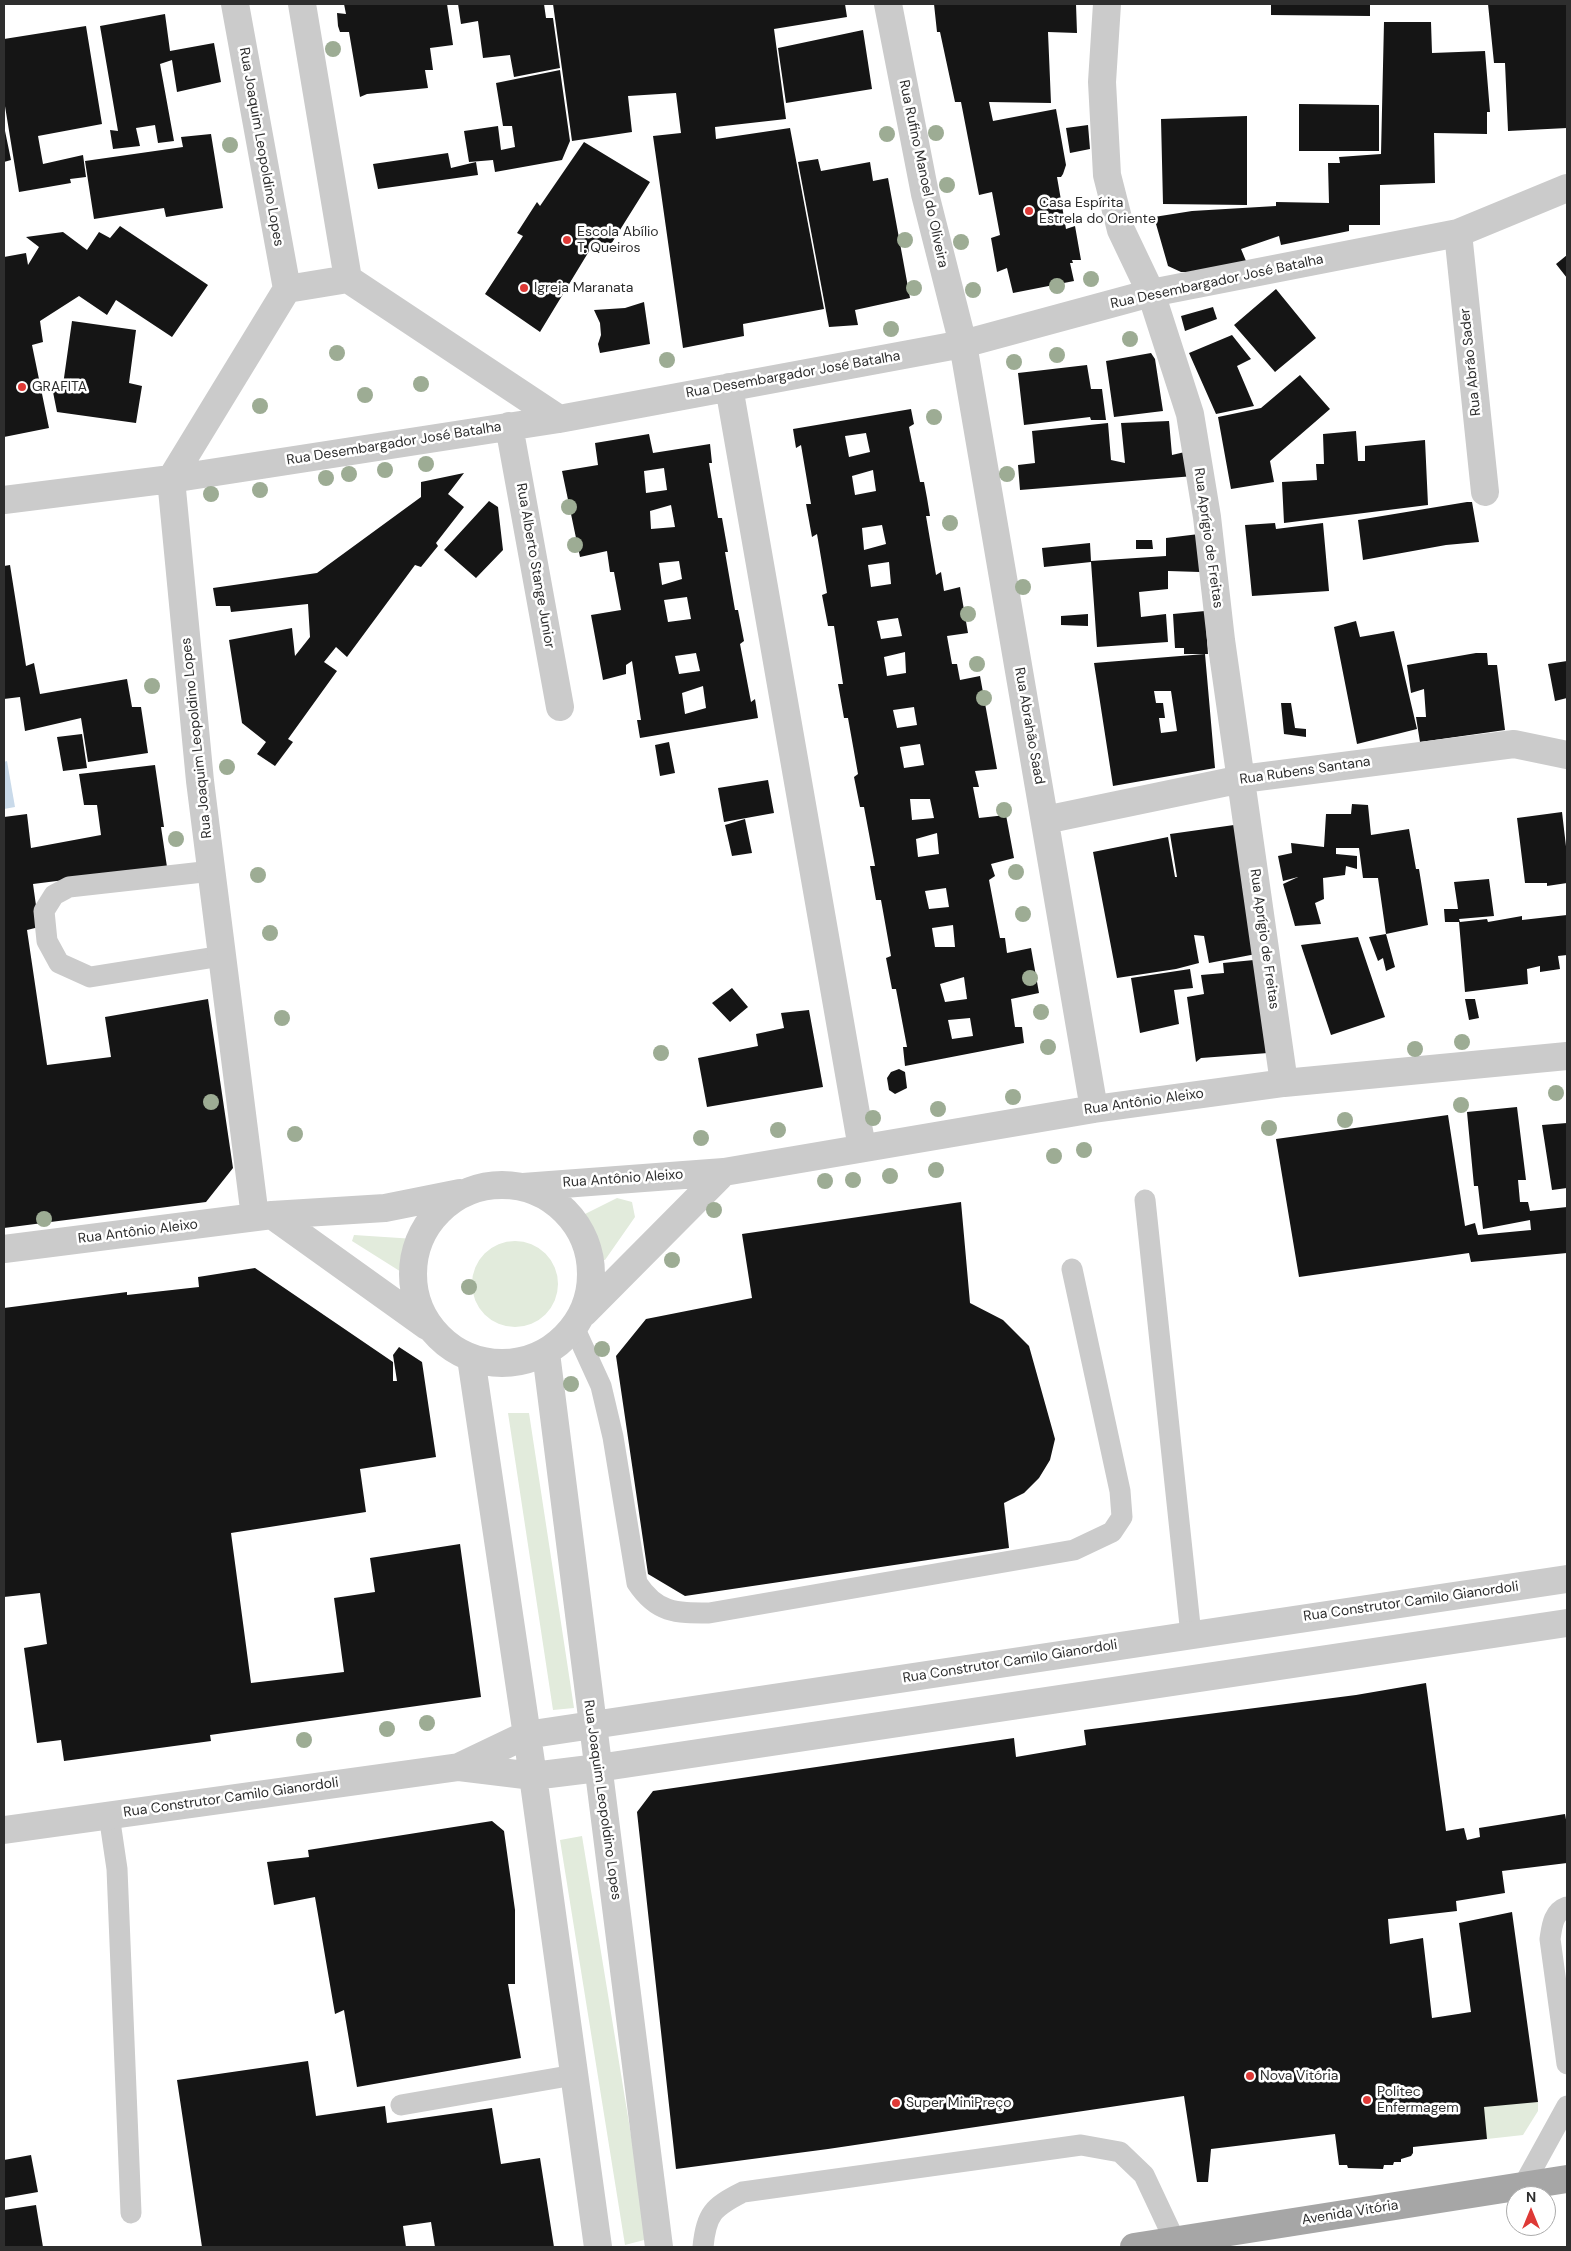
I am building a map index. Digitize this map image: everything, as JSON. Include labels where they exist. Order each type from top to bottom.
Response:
[{"type":"main road","name":"Avenida Vitória","points":[[1523,2186],[1567,2179]]},
{"type":"main road","name":"Avenida Vitória","points":[[1134,2247],[1506,2189]]},
{"type":"street","name":"Rua Joaquim Leopoldino Lopes","points":[[235,4],[286,289]]},
{"type":"street","points":[[302,4],[348,278]]},
{"type":"street","name":"Rua Rufino Manoel do Oliveira","points":[[888,4],[925,194],[962,344]]},
{"type":"street","name":"Rua Aprígio de Freitas","points":[[1107,4],[1102,82],[1108,175],[1121,230],[1151,293],[1190,414],[1207,517],[1221,640],[1284,1083]]},
{"type":"street","name":"Rua Desembargador José Batalha","points":[[4,500],[171,479],[559,419],[962,344],[1151,293],[1458,233],[1567,188]]},
{"type":"street","name":"Rua Abrão Sader","points":[[1458,233],[1485,492]]},
{"type":"street","points":[[171,479],[286,289],[348,278],[559,419]]},
{"type":"street","name":"Rua Abrahão Saad","points":[[962,344],[1094,1109]]},
{"type":"street","points":[[729,387],[862,1148]]},
{"type":"street","name":"Rua Alberto Stange Junior","points":[[509,426],[560,707]]},
{"type":"street","name":"Rua Joaquim Leopoldino Lopes","points":[[171,479],[200,781],[222,956],[264,1216]]},
{"type":"street","name":"Rua Rubens Santana","points":[[1045,820],[1242,779],[1514,744],[1567,755]]},
{"type":"street","name":"Rua Antônio Aleixo","points":[[522,1187],[724,1172],[1094,1109],[1284,1083],[1567,1056]]},
{"type":"street","name":"Rua Antônio Aleixo","points":[[578,1320],[724,1172]]},
{"type":"street","points":[[264,1216],[430,1328],[449,1346],[471,1358],[508,1364],[546,1353],[567,1336],[578,1320],[592,1283],[589,1251],[576,1222],[552,1200],[522,1187],[497,1185],[471,1190],[442,1207],[422,1233],[412,1265],[415,1298],[430,1328]]},
{"type":"street","name":"Rua Antônio Aleixo","points":[[4,1249],[264,1216],[385,1208],[471,1190]]},
{"type":"street","name":"Rua Joaquim Leopoldino Lopes","points":[[546,1353],[591,1725],[659,2247]]},
{"type":"street","points":[[471,1358],[526,1736],[534,1776],[598,2247]]},
{"type":"street","name":"Rua Construtor Camilo Gianordoli","points":[[459,1767],[526,1736],[1567,1579]]},
{"type":"street","name":"Rua Construtor Camilo Gianordoli","points":[[4,1830],[459,1767],[534,1776],[598,1768],[1567,1623]]},
{"type":"lane","points":[[212,871],[69,887],[54,895],[44,912],[47,941],[60,963],[90,977],[222,956]]},
{"type":"lane","points":[[1145,1200],[1191,1635]]},
{"type":"lane","points":[[578,1320],[603,1394],[613,1437],[637,1582],[647,1598],[675,1613],[708,1613],[1074,1550],[1112,1532],[1122,1517],[1120,1491],[1072,1269]]},
{"type":"lane","points":[[110,1815],[116,1869],[131,2214]]},
{"type":"lane","points":[[1567,1907],[1562,1909],[1552,1922],[1550,1940],[1567,2064]]},
{"type":"lane","points":[[401,2105],[574,2075]]},
{"type":"lane","points":[[1523,2186],[1567,2106]]},
{"type":"lane","points":[[703,2247],[705,2224],[721,2202],[742,2192],[1080,2145],[1120,2152],[1144,2175],[1176,2241]]},
{"type":"green space","points":[[617,1198],[632,1202],[635,1217],[605,1260],[600,1260],[578,1220],[579,1217]]},
{"type":"green space","points":[[354,1235],[415,1239],[410,1275],[406,1275],[352,1241]]},
{"type":"green space","points":[[515,1241],[532,1244],[546,1253],[555,1267],[558,1284],[555,1301],[546,1315],[532,1324],[515,1327],[498,1324],[484,1315],[475,1301],[472,1284],[475,1267],[484,1253],[498,1244]]},
{"type":"green space","points":[[508,1413],[529,1413],[574,1708],[553,1710]]},
{"type":"green space","points":[[582,1836],[648,2239],[625,2245],[560,1840]]},
{"type":"green space","points":[[1478,2099],[1538,2102],[1538,2111],[1523,2135],[1487,2139]]},
{"type":"water","points":[[7,761],[15,807],[4,809],[4,762]]},
{"type":"building","points":[[344,4],[447,4],[453,45],[430,48],[433,70],[425,70],[428,88],[367,94],[360,97],[349,32],[340,32],[338,26],[337,13],[346,14]]},
{"type":"building","points":[[458,4],[544,4],[546,18],[553,18],[560,68],[514,77],[510,55],[483,58],[478,21],[461,24]]},
{"type":"building","points":[[553,4],[845,4],[847,17],[774,29],[786,119],[715,127],[716,139],[790,128],[824,309],[743,324],[744,336],[683,348],[653,136],[681,133],[676,93],[628,96],[632,132],[572,141]]},
{"type":"building","points":[[934,4],[1076,4],[1077,33],[1048,32],[1051,103],[989,102],[993,121],[1056,109],[1066,165],[1061,177],[1057,177],[1066,229],[1075,226],[1081,260],[1072,260],[1073,263],[1070,263],[1074,281],[1013,293],[1007,268],[997,272],[991,238],[1000,235],[992,192],[979,195],[961,102],[955,102],[940,32],[937,32]]},
{"type":"building","points":[[1271,4],[1370,4],[1370,16],[1271,15]]},
{"type":"building","points":[[1488,4],[1567,4],[1567,128],[1508,131],[1505,63],[1494,63]]},
{"type":"building","points":[[165,14],[170,51],[214,43],[221,82],[177,92],[172,60],[160,64],[174,141],[158,143],[155,125],[136,128],[140,146],[113,149],[110,130],[118,131],[100,26]]},
{"type":"building","points":[[1384,22],[1431,22],[1432,53],[1485,51],[1490,112],[1487,112],[1487,134],[1434,133],[1435,183],[1380,185],[1380,225],[1349,225],[1349,231],[1281,245],[1279,236],[1241,249],[1246,261],[1195,272],[1181,272],[1168,266],[1154,217],[1192,211],[1276,206],[1276,202],[1329,203],[1328,163],[1340,163],[1339,157],[1381,154]]},
{"type":"building","points":[[86,26],[102,124],[38,136],[43,164],[83,155],[86,177],[70,179],[71,183],[19,192],[4,100],[4,39]]},
{"type":"building","points":[[863,30],[872,89],[786,103],[778,48]]},
{"type":"building","points":[[560,70],[570,141],[562,160],[495,172],[493,160],[469,162],[464,131],[498,126],[501,150],[515,147],[512,126],[503,126],[496,83]]},
{"type":"building","points":[[1299,104],[1379,105],[1379,151],[1299,151]]},
{"type":"building","points":[[1247,116],[1247,205],[1163,204],[1161,119]]},
{"type":"building","points":[[1088,125],[1090,149],[1070,153],[1066,128]]},
{"type":"building","points":[[4,126],[11,160],[4,162]]},
{"type":"building","points":[[211,134],[223,208],[166,217],[164,208],[94,219],[85,161],[183,147],[181,137]]},
{"type":"building","name":"Escola Abílio T. Queiros","points":[[584,142],[650,182],[608,249],[594,243],[540,332],[485,294],[523,236],[517,233],[537,202],[540,206]]},
{"type":"building","points":[[448,153],[451,168],[476,162],[478,175],[378,189],[373,164]]},
{"type":"building","points":[[818,159],[821,171],[870,162],[873,181],[888,178],[910,298],[855,310],[858,325],[829,327],[798,162]]},
{"type":"building","points":[[120,226],[208,285],[172,337],[116,300],[107,315],[79,296],[40,321],[43,342],[32,345],[49,428],[4,437],[4,257],[26,253],[28,265],[39,247],[26,237],[63,232],[87,250],[99,232],[110,238]]},
{"type":"building","points":[[1567,255],[1567,278],[1556,264]]},
{"type":"building","points":[[1276,289],[1316,338],[1275,372],[1234,325]]},
{"type":"building","points":[[644,302],[650,344],[600,353],[598,344],[601,335],[600,323],[594,310],[625,308]]},
{"type":"building","points":[[1213,307],[1217,319],[1185,331],[1181,316]]},
{"type":"building","points":[[72,321],[136,330],[129,383],[142,386],[136,423],[57,412],[51,382],[63,385]]},
{"type":"building","points":[[1232,335],[1251,359],[1237,366],[1254,406],[1216,414],[1189,353]]},
{"type":"building","points":[[1151,353],[1155,359],[1163,411],[1114,417],[1106,361]]},
{"type":"building","points":[[1087,365],[1091,389],[1102,389],[1106,420],[1091,420],[1090,417],[1024,425],[1018,373]]},
{"type":"building","points":[[1300,375],[1330,409],[1270,461],[1274,482],[1231,489],[1218,417],[1261,408]]},
{"type":"building","points":[[911,409],[914,424],[909,427],[920,482],[924,482],[927,498],[930,516],[926,516],[936,575],[941,572],[944,591],[960,587],[968,633],[947,636],[952,664],[957,664],[960,680],[980,676],[997,769],[975,771],[979,787],[973,787],[979,818],[1006,815],[1014,858],[991,864],[995,876],[989,880],[1000,938],[1005,938],[1007,953],[1031,948],[1039,993],[1011,999],[1015,1027],[1022,1027],[1024,1043],[905,1066],[903,1047],[907,1047],[896,989],[892,989],[886,958],[891,956],[881,900],[876,900],[870,866],[875,866],[864,807],[860,807],[854,777],[858,774],[848,718],[844,718],[838,684],[843,684],[834,626],[828,626],[822,595],[827,593],[817,534],[812,537],[806,504],[811,504],[801,445],[796,448],[793,429]],"holes":[[[866,433],[870,452],[849,457],[845,436]],[[873,470],[876,491],[855,495],[852,476]],[[882,525],[886,544],[864,550],[862,528]],[[889,562],[891,584],[871,587],[868,565]],[[898,618],[902,636],[881,639],[877,621]],[[905,652],[906,673],[887,676],[884,657]],[[914,707],[917,725],[897,728],[893,710]],[[920,744],[924,765],[904,768],[900,747]],[[910,799],[930,799],[934,818],[912,820]],[[937,833],[939,854],[918,857],[916,839]],[[946,888],[949,907],[929,909],[925,891]],[[953,925],[955,947],[935,947],[932,928]],[[964,977],[967,999],[945,1002],[940,984]],[[970,1018],[973,1036],[952,1039],[948,1020]]]},
{"type":"building","points":[[1169,421],[1172,455],[1189,451],[1194,476],[1020,490],[1018,465],[1035,463],[1032,431],[1108,423],[1111,460],[1125,463],[1121,423]]},
{"type":"building","points":[[1356,431],[1358,461],[1365,461],[1365,446],[1425,440],[1428,505],[1284,523],[1282,482],[1317,480],[1316,464],[1324,464],[1323,434]]},
{"type":"building","points":[[649,434],[653,453],[710,444],[712,463],[709,463],[718,518],[722,518],[728,552],[725,552],[735,610],[738,610],[744,641],[740,644],[751,702],[755,699],[758,718],[640,738],[637,720],[641,720],[632,661],[626,665],[626,674],[603,680],[591,615],[621,610],[614,572],[610,572],[607,551],[580,557],[562,471],[598,465],[595,443]],"holes":[[[664,468],[667,490],[646,493],[644,471]],[[671,505],[675,527],[651,529],[650,511]],[[679,561],[682,579],[662,585],[659,563]],[[687,597],[691,619],[668,622],[664,600]],[[696,653],[700,671],[679,674],[675,656]],[[703,686],[706,708],[685,714],[682,693]]]},
{"type":"building","points":[[464,473],[448,494],[464,507],[436,543],[438,546],[421,567],[415,565],[347,657],[336,647],[324,662],[337,671],[288,739],[293,742],[275,766],[257,754],[266,742],[242,723],[229,640],[292,628],[295,656],[310,637],[308,604],[231,612],[230,606],[216,606],[213,588],[317,573],[421,497],[421,482]]},
{"type":"building","points":[[489,501],[498,507],[503,550],[476,578],[444,550]]},
{"type":"building","points":[[1472,502],[1479,542],[1446,545],[1363,560],[1358,520]]},
{"type":"building","points":[[1275,523],[1276,529],[1323,523],[1329,591],[1252,596],[1245,525]]},
{"type":"building","points":[[1199,534],[1200,572],[1168,571],[1168,589],[1139,592],[1141,617],[1166,614],[1168,642],[1097,647],[1091,562],[1044,567],[1042,548],[1090,543],[1091,561],[1166,556],[1166,538]]},
{"type":"building","points":[[1136,540],[1152,540],[1153,549],[1136,549]]},
{"type":"building","points":[[10,565],[26,666],[34,663],[40,694],[127,679],[132,707],[141,707],[148,753],[88,762],[81,718],[25,731],[20,697],[4,699],[4,566]]},
{"type":"building","points":[[1205,611],[1208,654],[1184,654],[1184,648],[1175,648],[1173,614]]},
{"type":"building","points":[[1088,614],[1088,626],[1061,625],[1061,616]]},
{"type":"building","points":[[1356,621],[1360,637],[1394,631],[1417,729],[1357,744],[1334,627]]},
{"type":"building","points":[[1476,653],[1487,653],[1488,665],[1497,665],[1505,730],[1420,742],[1416,717],[1426,717],[1424,689],[1411,693],[1407,665]]},
{"type":"building","points":[[1205,654],[1215,768],[1113,786],[1094,663]],"holes":[[[1154,691],[1171,691],[1177,731],[1161,733],[1159,718],[1165,718],[1163,703],[1156,703]]]},
{"type":"building","points":[[1567,661],[1567,698],[1555,701],[1548,664]]},
{"type":"building","points":[[1281,703],[1291,703],[1295,728],[1306,729],[1306,737],[1284,734]]},
{"type":"building","points":[[82,734],[87,768],[63,771],[57,737]]},
{"type":"building","points":[[669,742],[675,773],[660,776],[655,745]]},
{"type":"building","points":[[155,765],[164,827],[161,827],[167,867],[33,884],[39,927],[27,930],[47,1065],[111,1057],[105,1017],[208,999],[233,1168],[206,1202],[4,1228],[4,817],[27,814],[31,848],[101,835],[97,805],[84,805],[79,774]]},
{"type":"building","points":[[768,780],[774,813],[724,822],[718,788]]},
{"type":"building","points":[[1352,804],[1368,805],[1371,835],[1409,829],[1416,869],[1419,869],[1428,925],[1386,934],[1378,878],[1363,878],[1359,848],[1336,848],[1336,854],[1357,856],[1357,869],[1346,866],[1345,875],[1323,878],[1324,899],[1315,903],[1321,924],[1295,926],[1283,884],[1298,877],[1283,881],[1278,856],[1292,853],[1291,843],[1324,847],[1326,814],[1351,814]]},
{"type":"building","points":[[1562,812],[1567,855],[1567,883],[1547,886],[1547,883],[1525,883],[1517,818]]},
{"type":"building","points":[[745,819],[752,853],[732,856],[725,825]]},
{"type":"building","points":[[1234,825],[1256,954],[1209,963],[1204,936],[1194,935],[1199,963],[1176,969],[1117,978],[1093,852],[1168,837],[1175,877],[1177,877],[1170,834]]},
{"type":"building","points":[[1489,879],[1494,916],[1459,919],[1460,922],[1487,919],[1488,922],[1522,916],[1522,920],[1567,915],[1567,955],[1558,956],[1560,969],[1540,972],[1540,966],[1527,969],[1528,984],[1465,992],[1459,922],[1445,922],[1444,909],[1458,909],[1454,882]]},
{"type":"building","points":[[1386,934],[1395,967],[1386,971],[1383,958],[1378,961],[1369,937]]},
{"type":"building","points":[[1358,937],[1385,1017],[1331,1035],[1301,945]]},
{"type":"building","points":[[1254,960],[1268,1053],[1201,1058],[1196,1062],[1187,997],[1204,994],[1201,975],[1224,973],[1223,963]]},
{"type":"building","points":[[1190,969],[1193,988],[1174,990],[1179,1024],[1140,1033],[1131,978]]},
{"type":"building","points":[[732,988],[748,1007],[730,1022],[712,1003]]},
{"type":"building","points":[[1465,999],[1475,999],[1479,1018],[1469,1020]]},
{"type":"building","points":[[809,1010],[823,1087],[707,1107],[698,1058],[758,1046],[756,1034],[784,1028],[781,1013]]},
{"type":"building","points":[[899,1069],[905,1072],[907,1088],[895,1094],[889,1090],[887,1078],[891,1072]]},
{"type":"building","points":[[1517,1107],[1526,1180],[1518,1180],[1520,1202],[1528,1202],[1530,1211],[1567,1207],[1567,1253],[1471,1262],[1469,1253],[1299,1277],[1276,1139],[1448,1115],[1465,1226],[1475,1223],[1478,1235],[1531,1230],[1530,1220],[1483,1229],[1478,1186],[1474,1186],[1467,1112]]},
{"type":"building","points":[[1567,1123],[1567,1188],[1552,1190],[1542,1125]]},
{"type":"building","points":[[961,1202],[970,1303],[1003,1320],[1029,1346],[1055,1439],[1050,1460],[1039,1478],[1024,1493],[1004,1503],[1009,1548],[685,1596],[648,1574],[616,1356],[646,1319],[752,1298],[742,1234]]},
{"type":"building","points":[[255,1268],[393,1362],[393,1381],[397,1381],[393,1355],[399,1347],[422,1362],[436,1457],[360,1469],[366,1512],[231,1533],[251,1683],[344,1672],[334,1598],[375,1592],[370,1558],[460,1544],[481,1697],[210,1735],[211,1741],[64,1761],[61,1740],[37,1743],[24,1648],[47,1644],[40,1593],[4,1597],[4,1308],[127,1292],[127,1295],[199,1287],[198,1277]]},
{"type":"building","points":[[1426,1683],[1446,1831],[1464,1828],[1467,1840],[1480,1837],[1479,1828],[1565,1814],[1567,1825],[1567,1863],[1502,1871],[1505,1893],[1456,1901],[1457,1911],[1388,1919],[1390,1944],[1423,1938],[1432,2018],[1471,2012],[1459,1923],[1512,1912],[1538,2102],[1484,2107],[1487,2139],[1413,2147],[1411,2156],[1401,2159],[1401,2162],[1394,2162],[1393,2165],[1384,2165],[1383,2169],[1348,2168],[1347,2165],[1339,2165],[1335,2134],[1211,2149],[1208,2182],[1197,2182],[1184,2096],[828,2149],[676,2169],[637,1812],[653,1791],[1014,1738],[1016,1757],[1086,1745],[1084,1730],[1356,1695]]},
{"type":"building","points":[[492,1821],[504,1831],[515,1910],[515,1984],[508,1984],[521,2058],[357,2087],[344,2010],[335,2014],[315,1897],[274,1905],[267,1862],[309,1857],[308,1850]]},
{"type":"building","points":[[308,2061],[316,2116],[385,2106],[387,2123],[492,2108],[501,2164],[540,2158],[554,2247],[435,2247],[431,2222],[403,2226],[406,2247],[202,2247],[177,2080]]},
{"type":"building","points":[[31,2155],[38,2192],[4,2198],[4,2160]]},
{"type":"building","points":[[36,2205],[43,2247],[4,2247],[4,2210]]},
{"type":"place","name":"Casa Espírita Estrela do Oriente","points":[[1029,211]]},
{"type":"place","name":"Escola Abílio T. Queiros","points":[[567,240]]},
{"type":"place","name":"Igreja Maranata","points":[[524,288]]},
{"type":"place","name":"GRAFITA","points":[[22,387]]},
{"type":"place","name":"Nova Vitória","points":[[1250,2076]]},
{"type":"place","name":"Politec Enfermagem","points":[[1367,2100]]},
{"type":"place","name":"Super MiniPreço","points":[[896,2103]]}]
